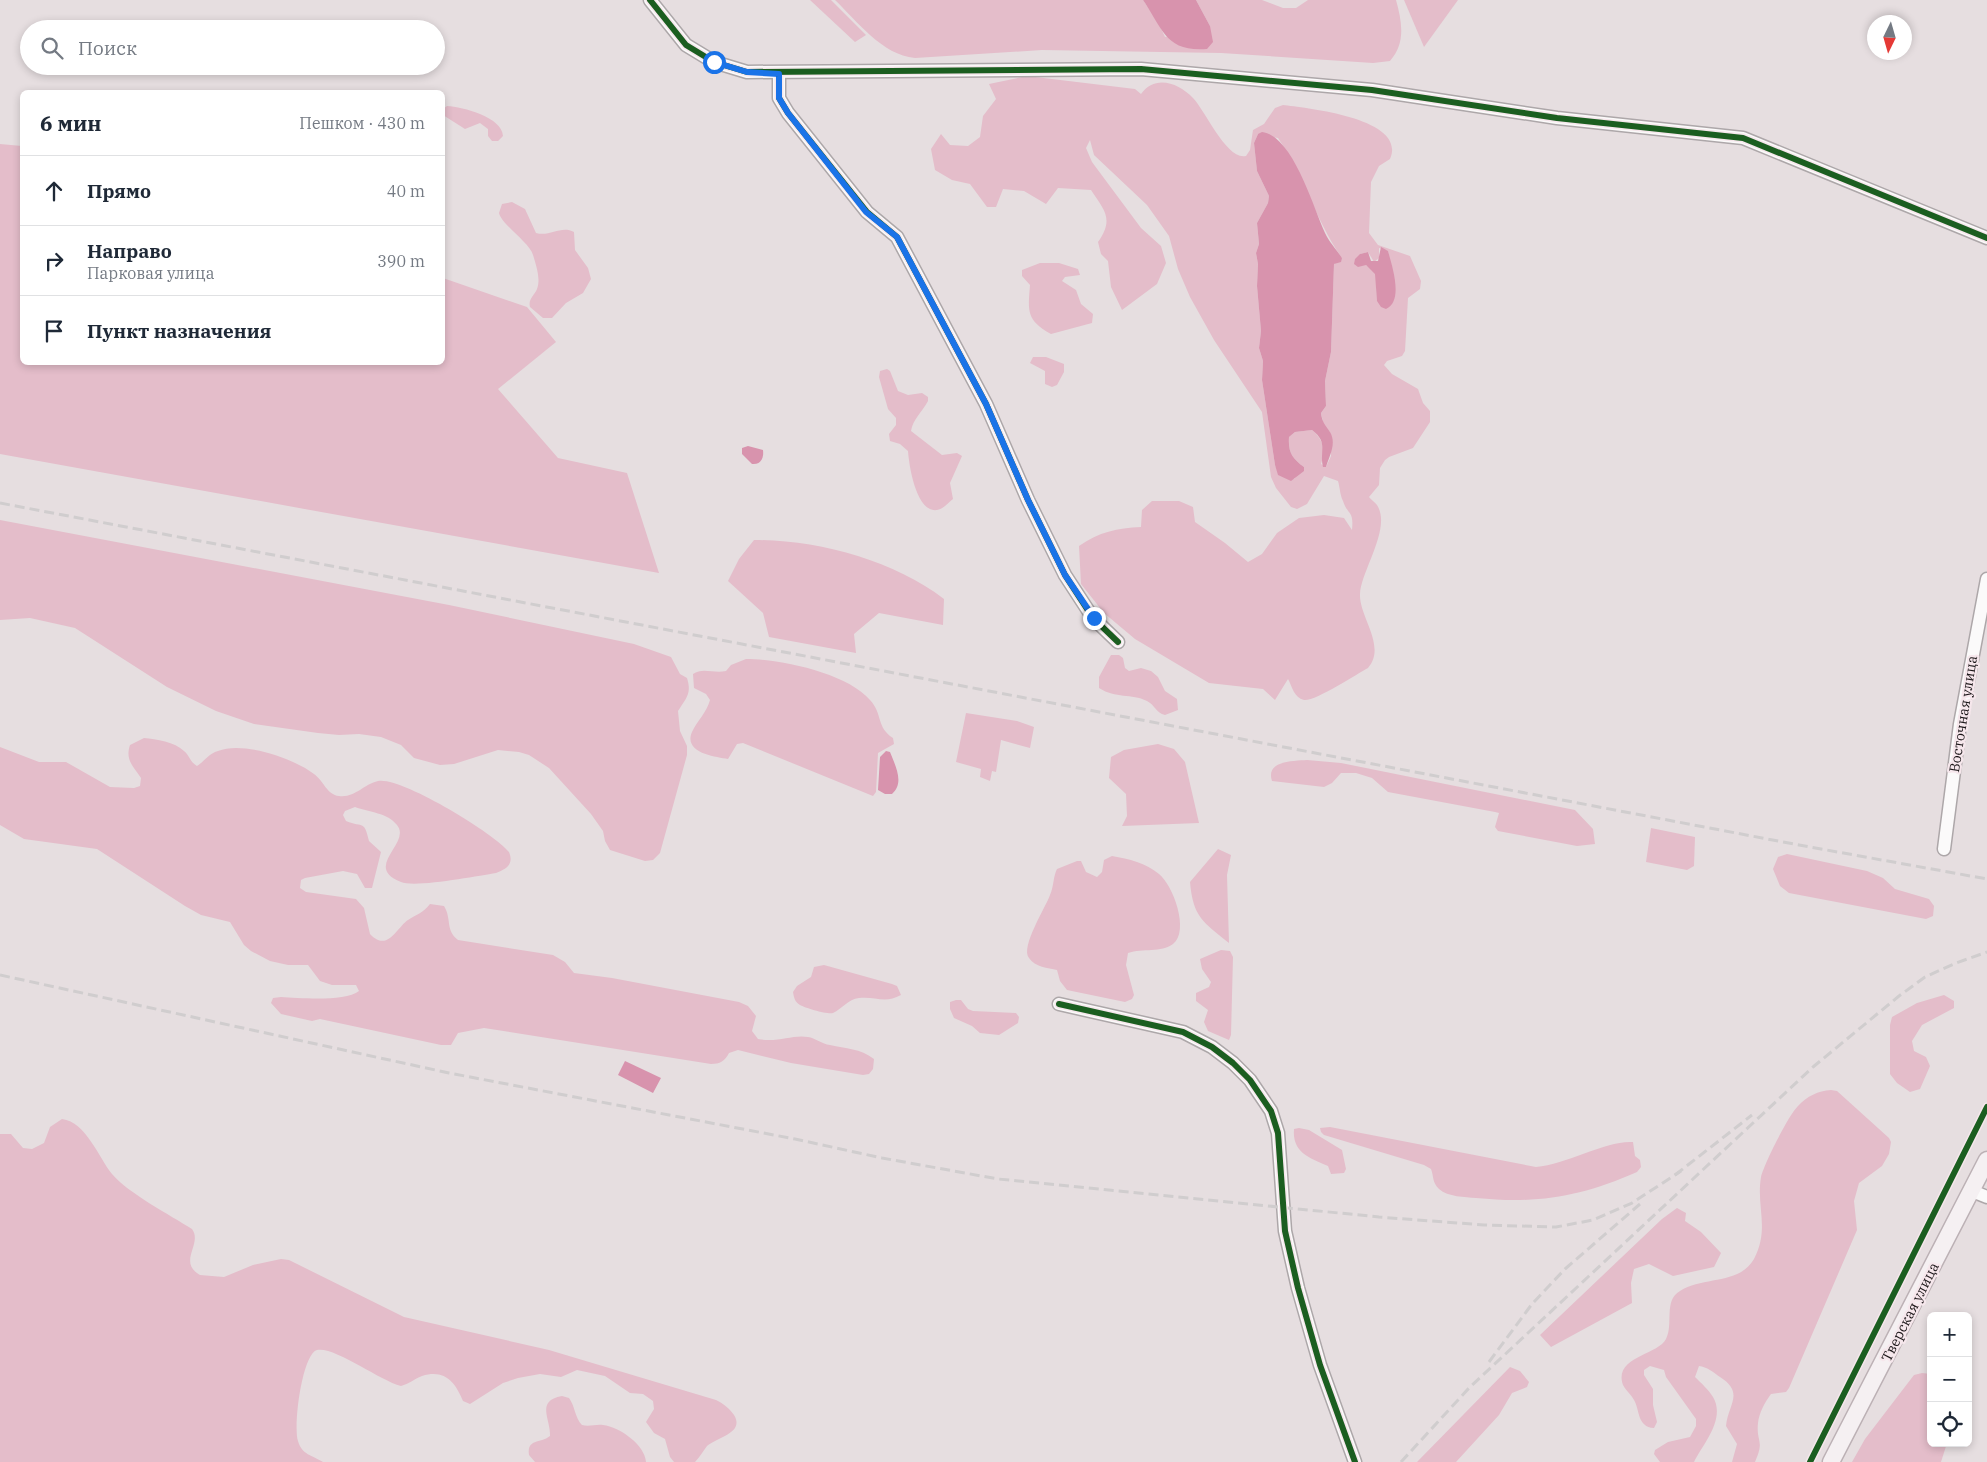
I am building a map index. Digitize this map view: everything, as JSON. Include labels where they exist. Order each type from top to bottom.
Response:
[{"type":"main road","name":"Тверская улица","points":[[1831,1462],[1980,1194],[1987,1160]]},
{"type":"street","points":[[650,0],[686,45],[714,62],[747,72],[779,74],[1046,68],[1141,69],[1372,90],[1557,118],[1743,138],[1987,238]]},
{"type":"street","points":[[779,74],[779,98],[788,113],[866,212],[897,237],[986,404],[1028,500],[1065,575],[1094,618],[1118,642]]},
{"type":"street","name":"Восточная улица","points":[[1944,849],[1960,724],[1987,580]]},
{"type":"street","points":[[1059,1004],[1183,1032],[1212,1047],[1233,1063],[1250,1080],[1270,1111],[1278,1133],[1285,1231],[1298,1288],[1320,1364],[1354,1462]]},
{"type":"shaded area","points":[[810,0],[831,0],[866,35],[855,42]]},
{"type":"shaded area","points":[[835,0],[1143,0],[1158,22],[1165,37],[1210,26],[1196,0],[1262,0],[1283,8],[1296,8],[1308,0],[1396,0],[1401,24],[1401,40],[1390,61],[1373,63],[1221,53],[1042,50],[915,58],[903,56],[881,44],[861,27]]},
{"type":"shaded area","points":[[1143,0],[1196,0],[1210,26],[1213,42],[1207,49],[1182,47],[1161,29]]},
{"type":"shaded area","points":[[1404,0],[1458,0],[1424,47]]},
{"type":"shaded area","points":[[1027,76],[1135,89],[1141,94],[1153,84],[1167,83],[1181,88],[1193,98],[1224,143],[1231,151],[1239,155],[1246,156],[1250,150],[1253,130],[1264,124],[1275,108],[1283,105],[1352,118],[1370,125],[1384,134],[1392,145],[1390,159],[1379,166],[1371,182],[1369,233],[1378,245],[1410,256],[1421,281],[1420,289],[1408,298],[1405,351],[1402,356],[1387,361],[1384,365],[1392,374],[1418,389],[1423,403],[1430,411],[1430,422],[1413,448],[1385,460],[1380,468],[1379,485],[1369,497],[1377,505],[1381,514],[1381,525],[1360,594],[1375,650],[1368,668],[1317,697],[1304,700],[1298,697],[1288,679],[1275,700],[1263,689],[1209,683],[1135,639],[1104,613],[1081,584],[1079,546],[1094,537],[1108,532],[1124,528],[1141,527],[1142,510],[1152,501],[1179,501],[1193,507],[1195,522],[1248,562],[1262,554],[1277,533],[1299,518],[1324,515],[1344,518],[1352,530],[1352,519],[1342,499],[1338,481],[1324,476],[1307,504],[1297,509],[1291,507],[1276,488],[1271,477],[1262,412],[1214,340],[1190,297],[1178,269],[1169,236],[1147,205],[1094,155],[1090,140],[1086,148],[1092,162],[1141,228],[1161,246],[1166,263],[1157,284],[1122,310],[1111,287],[1108,261],[1101,254],[1098,242],[1106,227],[1106,215],[1091,190],[1058,188],[1046,204],[1024,191],[1003,189],[996,207],[987,207],[970,184],[952,180],[935,170],[931,149],[941,134],[950,145],[968,146],[980,137],[983,116],[996,99],[989,84]],"holes":[[[1258,134],[1278,138],[1342,258],[1334,264],[1331,352],[1325,381],[1326,406],[1321,413],[1324,426],[1330,432],[1331,456],[1326,467],[1321,464],[1323,449],[1319,437],[1312,430],[1295,432],[1289,437],[1290,451],[1296,461],[1304,467],[1294,479],[1279,475],[1275,465],[1262,380],[1263,361],[1259,348],[1261,331],[1257,286],[1258,264],[1256,253],[1259,244],[1257,223],[1268,203],[1269,196],[1257,171],[1254,143]],[[1379,248],[1388,251],[1394,285],[1377,301],[1376,274],[1366,265],[1362,265],[1360,254],[1368,252],[1374,262],[1379,258]]]},
{"type":"shaded area","points":[[447,106],[462,108],[481,114],[496,123],[501,129],[503,136],[498,141],[492,141],[488,136],[488,129],[480,123],[465,129],[445,116],[445,108]]},
{"type":"shaded area","points":[[1262,132],[1273,136],[1292,159],[1301,174],[1325,233],[1342,258],[1341,262],[1334,264],[1331,352],[1325,381],[1326,406],[1321,413],[1323,421],[1332,436],[1332,450],[1326,467],[1323,467],[1322,443],[1317,435],[1312,430],[1295,432],[1289,437],[1289,447],[1296,461],[1304,467],[1304,471],[1291,481],[1278,475],[1275,465],[1262,380],[1263,361],[1259,348],[1261,331],[1257,286],[1258,264],[1256,253],[1259,244],[1257,223],[1268,203],[1269,196],[1257,171],[1254,143],[1258,134]]},
{"type":"shaded area","points":[[0,144],[20,146],[20,365],[445,365],[445,279],[527,307],[556,342],[498,389],[558,458],[627,473],[659,573],[0,454]]},
{"type":"shaded area","points":[[512,202],[525,209],[536,233],[546,234],[560,230],[574,232],[575,250],[588,268],[591,279],[583,293],[566,303],[552,318],[543,318],[530,307],[530,302],[538,285],[538,272],[533,255],[527,245],[505,223],[499,213],[502,204]]},
{"type":"shaded area","points":[[1381,247],[1388,251],[1396,291],[1391,305],[1386,309],[1381,307],[1377,301],[1375,274],[1366,265],[1358,267],[1354,264],[1355,259],[1360,254],[1368,252],[1371,261],[1378,261]]},
{"type":"shaded area","points":[[1040,263],[1059,263],[1078,269],[1080,275],[1065,277],[1062,281],[1076,290],[1081,304],[1093,314],[1092,323],[1051,334],[1037,324],[1030,314],[1030,285],[1022,276],[1022,270]]},
{"type":"shaded area","points":[[1033,357],[1046,357],[1064,364],[1064,372],[1057,385],[1052,387],[1045,384],[1045,371],[1030,363]]},
{"type":"shaded area","points":[[887,369],[890,371],[898,391],[908,395],[922,393],[928,397],[928,401],[916,419],[911,431],[942,455],[957,453],[962,456],[950,483],[953,499],[937,510],[930,509],[919,496],[912,477],[908,451],[900,444],[890,441],[889,434],[896,425],[896,418],[888,409],[879,377],[880,371]]},
{"type":"shaded area","points":[[748,446],[763,450],[760,462],[752,464],[742,454],[742,448]]},
{"type":"shaded area","points":[[0,520],[449,605],[634,644],[671,657],[680,674],[687,678],[689,688],[687,696],[678,711],[680,731],[687,746],[687,755],[660,853],[653,860],[645,861],[610,850],[605,841],[603,831],[591,814],[549,768],[529,755],[498,750],[454,764],[440,765],[414,758],[401,745],[381,737],[359,734],[318,733],[254,724],[216,711],[167,687],[75,628],[30,618],[0,620]]},
{"type":"shaded area","points":[[754,540],[778,541],[829,548],[878,563],[902,573],[944,599],[943,625],[879,613],[854,634],[856,653],[769,637],[763,613],[728,581],[739,559]]},
{"type":"shaded area","points":[[1111,655],[1119,655],[1123,658],[1125,668],[1129,671],[1141,668],[1151,671],[1158,677],[1165,691],[1177,699],[1178,710],[1165,715],[1147,701],[1135,697],[1111,694],[1099,688],[1099,677]]},
{"type":"shaded area","points":[[746,659],[776,662],[812,669],[846,682],[870,700],[877,710],[884,729],[893,738],[894,744],[878,753],[876,792],[873,796],[743,743],[737,744],[728,759],[702,753],[692,745],[690,739],[692,732],[707,709],[710,700],[706,694],[694,688],[693,674],[701,671],[726,671],[731,665]]},
{"type":"shaded area","points":[[966,713],[1017,721],[1034,727],[1030,748],[1001,740],[996,772],[992,771],[990,781],[980,777],[981,769],[956,762]]},
{"type":"shaded area","points":[[144,738],[176,745],[197,766],[212,754],[228,748],[241,748],[268,753],[305,768],[317,777],[331,793],[339,796],[350,795],[378,781],[406,787],[467,820],[500,843],[509,852],[511,860],[509,866],[496,873],[432,883],[401,882],[390,876],[386,869],[387,862],[400,832],[397,825],[383,815],[355,807],[345,811],[343,815],[346,821],[364,827],[369,841],[381,852],[372,888],[365,888],[357,874],[343,871],[305,878],[301,880],[300,888],[306,892],[356,899],[364,908],[370,934],[376,939],[382,941],[392,937],[404,923],[430,904],[444,906],[448,915],[451,932],[458,940],[553,955],[565,962],[574,973],[612,978],[739,1002],[748,1006],[756,1016],[752,1031],[758,1039],[772,1040],[802,1036],[811,1038],[869,1055],[874,1059],[873,1069],[869,1074],[863,1075],[791,1063],[738,1050],[729,1053],[722,1062],[711,1064],[484,1028],[458,1033],[451,1045],[441,1045],[320,1019],[312,1021],[281,1014],[271,1003],[273,998],[333,998],[344,997],[359,991],[356,985],[332,985],[320,981],[308,965],[288,965],[270,961],[251,951],[244,945],[230,922],[201,915],[97,849],[24,839],[0,825],[0,747],[39,762],[66,762],[110,787],[134,788],[140,786],[141,778],[129,759],[130,745]]},
{"type":"shaded area","points":[[1158,744],[1174,749],[1185,762],[1199,823],[1122,826],[1127,816],[1126,794],[1109,778],[1111,757],[1124,750]]},
{"type":"shaded area","points":[[886,751],[890,752],[898,774],[898,785],[892,794],[885,794],[878,790],[880,757]]},
{"type":"shaded area","points":[[1307,760],[1341,763],[1575,810],[1593,829],[1595,844],[1577,846],[1498,831],[1495,827],[1499,813],[1388,792],[1372,778],[1356,773],[1341,773],[1332,783],[1324,787],[1272,781],[1271,774],[1277,765]]},
{"type":"shaded area","points":[[1651,828],[1695,837],[1694,866],[1687,870],[1646,862]]},
{"type":"shaded area","points":[[1218,849],[1231,855],[1227,875],[1229,943],[1212,930],[1201,918],[1191,894],[1190,882]]},
{"type":"shaded area","points":[[1787,854],[1867,871],[1883,878],[1895,889],[1929,899],[1934,906],[1933,916],[1926,919],[1789,893],[1780,886],[1773,869],[1778,857]]},
{"type":"shaded area","points":[[1112,856],[1137,862],[1159,874],[1174,898],[1180,919],[1178,938],[1173,944],[1163,948],[1128,953],[1126,965],[1134,995],[1132,999],[1125,1002],[1067,990],[1060,981],[1057,970],[1042,967],[1032,961],[1027,953],[1031,936],[1048,901],[1057,869],[1081,861],[1086,872],[1097,877],[1102,872],[1104,860]]},
{"type":"shaded area","points":[[1221,950],[1230,951],[1233,957],[1231,1035],[1229,1040],[1208,1031],[1204,1022],[1208,1010],[1196,1001],[1196,993],[1209,987],[1211,982],[1202,969],[1200,959]]},
{"type":"shaded area","points":[[824,965],[892,984],[897,986],[901,995],[890,999],[855,999],[833,1013],[817,1011],[800,1005],[795,1000],[793,992],[797,986],[811,977],[814,967]]},
{"type":"shaded area","points":[[1944,995],[1954,1001],[1954,1008],[1922,1025],[1912,1041],[1914,1051],[1926,1057],[1930,1066],[1920,1089],[1910,1092],[1897,1083],[1890,1074],[1890,1025],[1892,1017],[1917,1003]]},
{"type":"shaded area","points":[[961,1000],[968,1009],[973,1011],[1016,1013],[1019,1017],[1018,1023],[999,1035],[980,1033],[972,1026],[954,1018],[950,1009],[950,1002]]},
{"type":"shaded area","points":[[625,1061],[661,1078],[653,1093],[618,1075]]},
{"type":"shaded area","points":[[1831,1090],[1837,1091],[1889,1138],[1891,1142],[1889,1154],[1882,1166],[1859,1183],[1854,1201],[1857,1230],[1789,1388],[1786,1392],[1771,1394],[1763,1408],[1758,1423],[1760,1445],[1755,1462],[1732,1462],[1737,1444],[1726,1426],[1733,1399],[1732,1388],[1705,1367],[1699,1366],[1695,1377],[1711,1394],[1716,1405],[1717,1414],[1712,1431],[1694,1462],[1660,1462],[1654,1454],[1655,1450],[1668,1442],[1690,1437],[1696,1426],[1696,1419],[1666,1377],[1664,1370],[1650,1366],[1644,1370],[1644,1375],[1653,1389],[1653,1405],[1657,1422],[1654,1428],[1645,1425],[1634,1400],[1623,1385],[1622,1376],[1624,1368],[1630,1362],[1654,1349],[1666,1339],[1670,1307],[1675,1295],[1689,1286],[1730,1277],[1739,1273],[1754,1259],[1761,1237],[1760,1188],[1761,1177],[1767,1162],[1783,1129],[1798,1106],[1805,1099],[1813,1095]]},
{"type":"shaded area","points":[[62,1119],[71,1122],[85,1134],[112,1174],[128,1189],[192,1229],[195,1241],[190,1259],[194,1270],[200,1275],[224,1277],[253,1265],[281,1259],[289,1260],[404,1317],[549,1350],[716,1400],[726,1406],[734,1415],[736,1426],[728,1434],[707,1446],[695,1462],[674,1462],[670,1457],[665,1439],[654,1433],[646,1422],[654,1409],[653,1401],[643,1394],[630,1393],[605,1376],[577,1370],[561,1377],[540,1374],[518,1378],[503,1383],[470,1404],[463,1401],[453,1383],[443,1376],[430,1374],[401,1386],[334,1353],[317,1350],[312,1354],[303,1377],[298,1407],[297,1433],[302,1449],[323,1462],[0,1462],[0,1134],[11,1134],[23,1148],[32,1149],[44,1143],[50,1127]]},
{"type":"shaded area","points":[[1330,1127],[1536,1167],[1561,1162],[1599,1148],[1623,1142],[1633,1142],[1635,1156],[1640,1160],[1641,1167],[1637,1172],[1616,1181],[1558,1197],[1498,1200],[1462,1197],[1447,1194],[1439,1189],[1434,1182],[1431,1169],[1424,1165],[1324,1135],[1321,1132],[1320,1128]]},
{"type":"shaded area","points":[[1294,1129],[1309,1130],[1342,1150],[1346,1169],[1344,1173],[1331,1174],[1328,1166],[1308,1157],[1299,1149],[1294,1137]]},
{"type":"shaded area","points":[[1677,1208],[1686,1213],[1685,1221],[1701,1232],[1721,1253],[1714,1267],[1673,1276],[1649,1264],[1634,1269],[1631,1283],[1632,1303],[1551,1347],[1540,1335],[1662,1219]]},
{"type":"shaded area","points":[[1510,1367],[1520,1371],[1529,1382],[1527,1387],[1512,1393],[1499,1415],[1456,1462],[1417,1462]]},
{"type":"shaded area","points":[[1927,1374],[1927,1447],[1946,1447],[1941,1462],[1852,1462],[1865,1439],[1914,1375]]},
{"type":"shaded area","points":[[562,1396],[569,1398],[582,1425],[610,1426],[624,1433],[641,1449],[646,1462],[535,1462],[529,1455],[530,1446],[550,1436],[546,1412],[547,1406],[554,1398]]},
{"type":"railway","points":[[0,503],[1799,845],[1987,879]]},
{"type":"railway","points":[[1401,1462],[1469,1388],[1813,1067],[1925,977],[1987,952]]},
{"type":"railway","points":[[0,975],[449,1073],[998,1179],[1379,1217],[1484,1225],[1556,1227],[1593,1220],[1632,1203],[1681,1171]]},
{"type":"railway","points":[[1675,1175],[1752,1115]]},
{"type":"railway","points":[[1489,1362],[1532,1304],[1565,1269],[1640,1204]]},
{"type":"cycle path","points":[[650,0],[686,45],[714,62],[747,72],[1141,69],[1372,90],[1557,118],[1743,138],[1987,238]]},
{"type":"cycle path","points":[[779,73],[779,98],[788,113],[867,212],[897,237],[986,404],[1028,500],[1065,575],[1093,618],[1118,642]]},
{"type":"cycle path","points":[[1059,1004],[1183,1032],[1212,1047],[1233,1063],[1250,1080],[1271,1111],[1278,1133],[1285,1231],[1298,1288],[1320,1365],[1355,1462]]},
{"type":"cycle path","points":[[1810,1462],[1987,1107]]},
{"type":"route","points":[[714,62],[747,72],[779,74],[779,98],[788,113],[816,151],[866,212],[877,218],[897,237],[986,404],[1040,526],[1065,575],[1080,600],[1094,618]]}]
